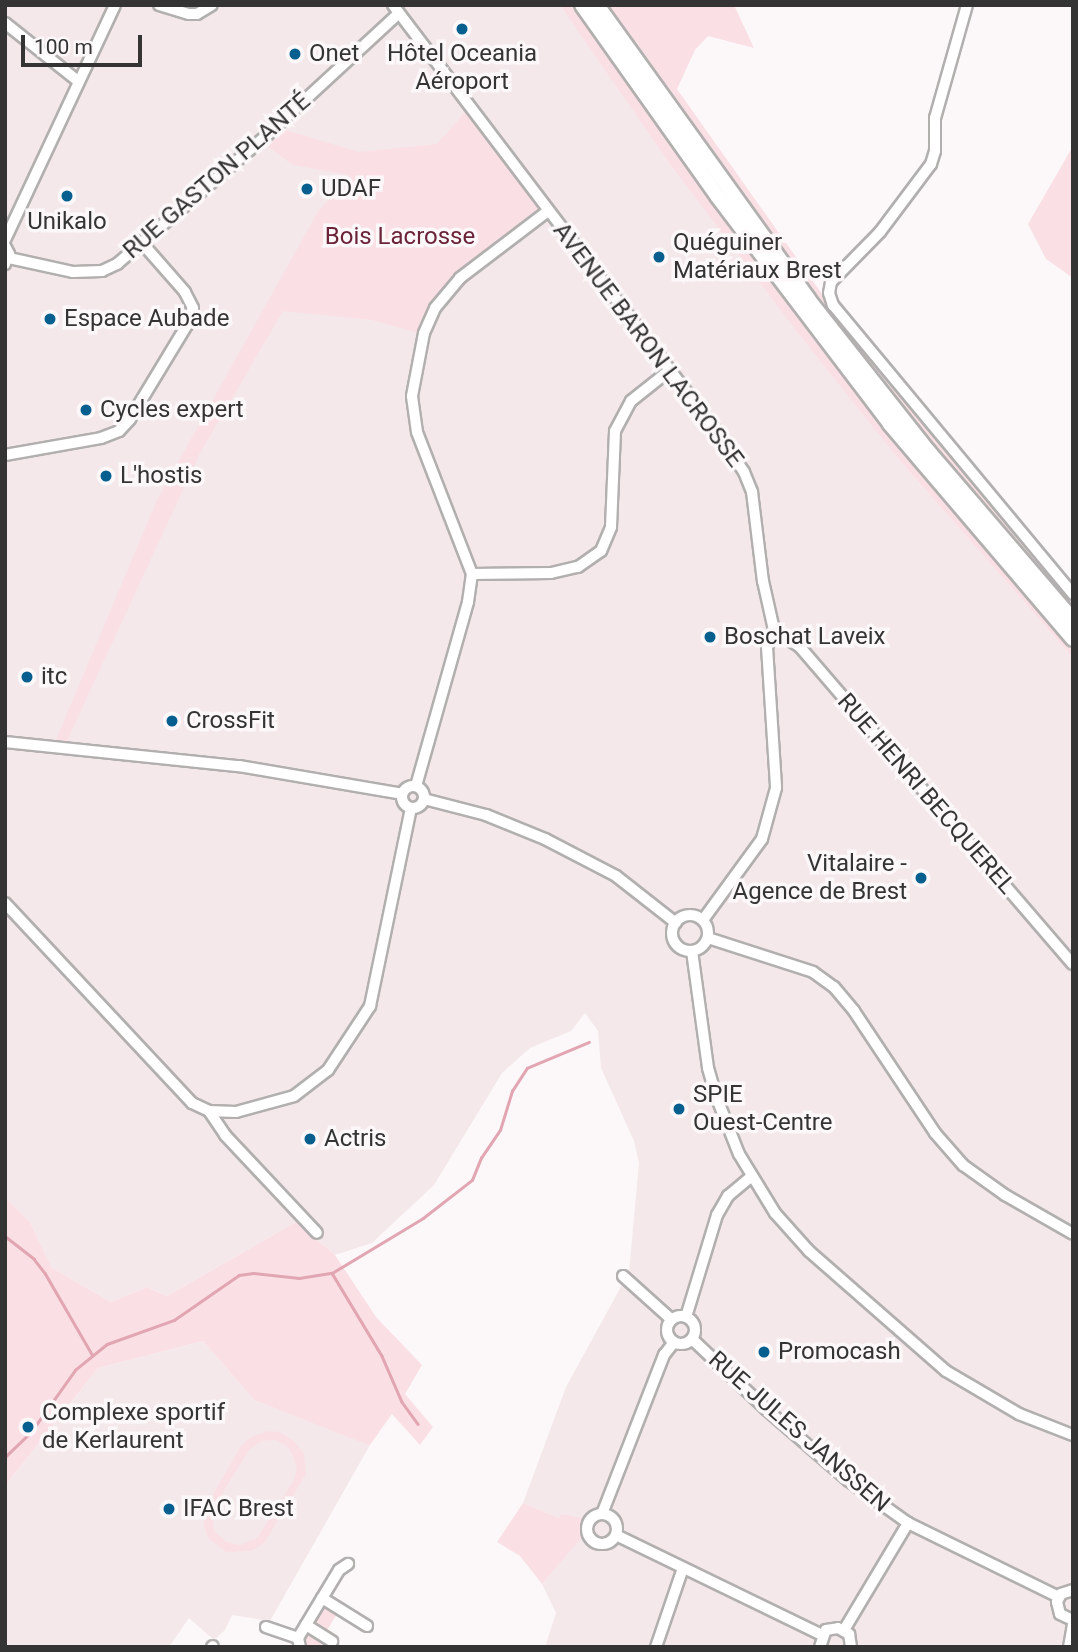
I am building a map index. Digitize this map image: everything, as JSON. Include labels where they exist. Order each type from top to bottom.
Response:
[{"type":"highway","points":[[582,5],[718,197],[873,402],[1073,639]]},
{"type":"highway","points":[[597,5],[808,299],[929,452],[1073,621]]},
{"type":"street","points":[[5,240],[115,5]]},
{"type":"street","points":[[159,5],[189,14],[197,14],[212,5]]},
{"type":"street","points":[[967,5],[934,118],[935,150],[931,164],[880,232],[831,282],[829,293],[833,305],[1073,594]]},
{"type":"street","name":"AVENUE BARON LACROSSE","points":[[396,9],[732,453],[752,492],[763,581],[774,630],[767,647],[776,788],[770,817],[749,860],[703,920]]},
{"type":"street","name":"RUE GASTON PLANTÉ","points":[[7,261],[90,273],[117,264],[143,244],[396,9]]},
{"type":"street","points":[[5,23],[78,81]]},
{"type":"street","points":[[415,786],[468,602],[472,574],[417,432],[412,396],[424,333],[446,291],[548,211]]},
{"type":"street","points":[[5,455],[101,438],[119,431],[130,419],[187,325],[193,308],[185,292],[143,244]]},
{"type":"street","points":[[5,246],[7,261]]},
{"type":"street","points":[[472,574],[551,573],[578,567],[601,551],[611,527],[615,431],[631,401],[670,370]]},
{"type":"street","name":"RUE HENRI BECQUEREL","points":[[774,630],[800,647],[1073,964]]},
{"type":"street","points":[[5,743],[239,766],[402,794]]},
{"type":"street","points":[[415,786],[423,792],[424,799],[418,807],[411,808],[402,801],[402,794],[406,788],[415,786]]},
{"type":"street","points":[[424,799],[486,815],[545,839],[616,876],[676,923]]},
{"type":"street","points":[[5,903],[192,1103],[209,1111],[236,1112],[294,1096],[328,1070],[370,1006],[411,808]]},
{"type":"street","points":[[688,915],[703,920],[708,938],[702,947],[692,951],[681,948],[674,939],[676,923],[688,915]]},
{"type":"street","points":[[708,938],[813,972],[834,987],[854,1011],[935,1133],[963,1165],[1005,1195],[1073,1234]]},
{"type":"street","points":[[692,951],[708,1068],[729,1132],[751,1177],[775,1213],[809,1251],[946,1371],[1019,1414],[1073,1435]]},
{"type":"street","points":[[209,1111],[225,1135],[317,1233]]},
{"type":"street","points":[[686,1317],[717,1215],[728,1196],[751,1177]]},
{"type":"street","points":[[623,1276],[671,1320]]},
{"type":"street","points":[[671,1320],[686,1317]]},
{"type":"street","points":[[671,1320],[667,1329],[674,1342],[680,1344],[692,1339],[695,1329],[686,1317]]},
{"type":"street","name":"RUE JULES JANSSEN","points":[[692,1339],[766,1410],[828,1463],[908,1523],[1059,1597]]},
{"type":"street","points":[[616,1535],[604,1544],[590,1539],[587,1525],[590,1519],[602,1514],[664,1355],[674,1342]]},
{"type":"street","points":[[602,1514],[614,1521],[616,1535]]},
{"type":"street","points":[[844,1630],[908,1523]]},
{"type":"street","points":[[616,1535],[822,1635]]},
{"type":"street","points":[[267,1627],[299,1642],[306,1625],[339,1570],[348,1564]]},
{"type":"street","points":[[656,1647],[683,1568]]},
{"type":"street","points":[[1069,1647],[1073,1622],[1060,1614],[1059,1597],[1073,1590]]},
{"type":"street","points":[[322,1598],[367,1626]]},
{"type":"street","points":[[306,1625],[332,1641]]},
{"type":"street","points":[[820,1647],[822,1635],[832,1628],[844,1630],[851,1640],[851,1647]]},
{"type":"shaded area","points":[[5,5],[560,5],[900,461],[1073,658],[1073,1647],[545,1647],[556,1613],[542,1584],[582,1536],[582,1519],[559,1518],[523,1503],[566,1387],[629,1272],[639,1163],[634,1141],[601,1068],[598,1031],[585,1013],[571,1031],[530,1048],[502,1073],[434,1185],[372,1243],[335,1255],[296,1222],[167,1296],[147,1287],[111,1302],[52,1268],[30,1222],[5,1197]]},
{"type":"shaded area","name":"IFAC Brest","points":[[203,1341],[254,1400],[370,1445],[270,1621],[232,1615],[225,1630],[214,1640],[189,1618],[169,1647],[5,1647],[5,1486],[98,1368]]},
{"type":"green space","points":[[560,5],[572,5],[706,194],[812,337],[947,504],[1073,650],[1073,658],[900,461],[798,333],[670,164]]},
{"type":"green space","points":[[605,5],[734,5],[754,48],[708,36],[695,50],[677,89],[837,315],[1073,600],[1073,605],[957,473],[843,331],[715,160]]},
{"type":"green space","name":"Bois Lacrosse","points":[[467,110],[540,209],[418,333],[372,320],[283,311],[199,455],[66,743],[55,742],[157,500],[317,213],[349,175],[293,165],[265,145],[282,129],[359,152],[437,144]]},
{"type":"green space","points":[[1073,146],[1073,278],[1046,259],[1028,224]]},
{"type":"green space","points":[[5,1197],[30,1222],[52,1268],[111,1302],[147,1287],[167,1296],[296,1222],[335,1255],[376,1317],[422,1365],[405,1394],[433,1427],[420,1445],[392,1414],[370,1445],[353,1439],[254,1400],[203,1341],[98,1368],[5,1486]]},
{"type":"green space","points":[[267,1431],[279,1432],[294,1441],[304,1454],[306,1474],[264,1543],[251,1551],[226,1552],[209,1539],[204,1526],[204,1510],[241,1446],[251,1437]],"holes":[[[275,1440],[287,1446],[297,1468],[294,1480],[258,1537],[240,1545],[226,1542],[214,1531],[212,1510],[249,1450],[261,1441]]]},
{"type":"green space","points":[[523,1503],[559,1518],[561,1514],[582,1518],[583,1536],[542,1584],[520,1556],[497,1542]]},
{"type":"green space","points":[[327,1605],[338,1612],[326,1632],[312,1621],[321,1606]]},
{"type":"green space","points":[[309,1631],[324,1640],[319,1647],[304,1647],[302,1637]]},
{"type":"waterway","points":[[5,1457],[31,1432],[75,1370],[107,1344],[174,1320],[239,1275],[253,1273],[299,1278],[332,1273],[423,1218],[472,1180],[481,1158],[500,1130],[512,1091],[527,1068],[589,1042]]},
{"type":"waterway","points":[[5,1236],[34,1259],[45,1273],[92,1354]]},
{"type":"waterway","points":[[332,1273],[382,1356],[402,1402],[418,1424]]},
{"type":"place","name":"Hôtel Oceania Aéroport","points":[[462,29]]},
{"type":"place","name":"Onet","points":[[295,54]]},
{"type":"place","name":"UDAF","points":[[307,189]]},
{"type":"place","name":"Unikalo","points":[[67,196]]},
{"type":"place","name":"Quéguiner Matériaux Brest","points":[[659,257]]},
{"type":"place","name":"Espace Aubade","points":[[50,319]]},
{"type":"place","name":"Cycles expert","points":[[86,410]]},
{"type":"place","name":"L'hostis","points":[[106,476]]},
{"type":"place","name":"Boschat Laveix","points":[[710,637]]},
{"type":"place","name":"itc","points":[[27,677]]},
{"type":"place","name":"CrossFit","points":[[172,721]]},
{"type":"place","name":"Vitalaire - Agence de Brest","points":[[921,878]]},
{"type":"place","name":"SPIE Ouest-Centre","points":[[679,1109]]},
{"type":"place","name":"Actris","points":[[310,1139]]},
{"type":"place","name":"Promocash","points":[[764,1352]]},
{"type":"place","name":"Complexe sportif de Kerlaurent","points":[[28,1427]]},
{"type":"place","name":"IFAC Brest","points":[[169,1509]]}]
